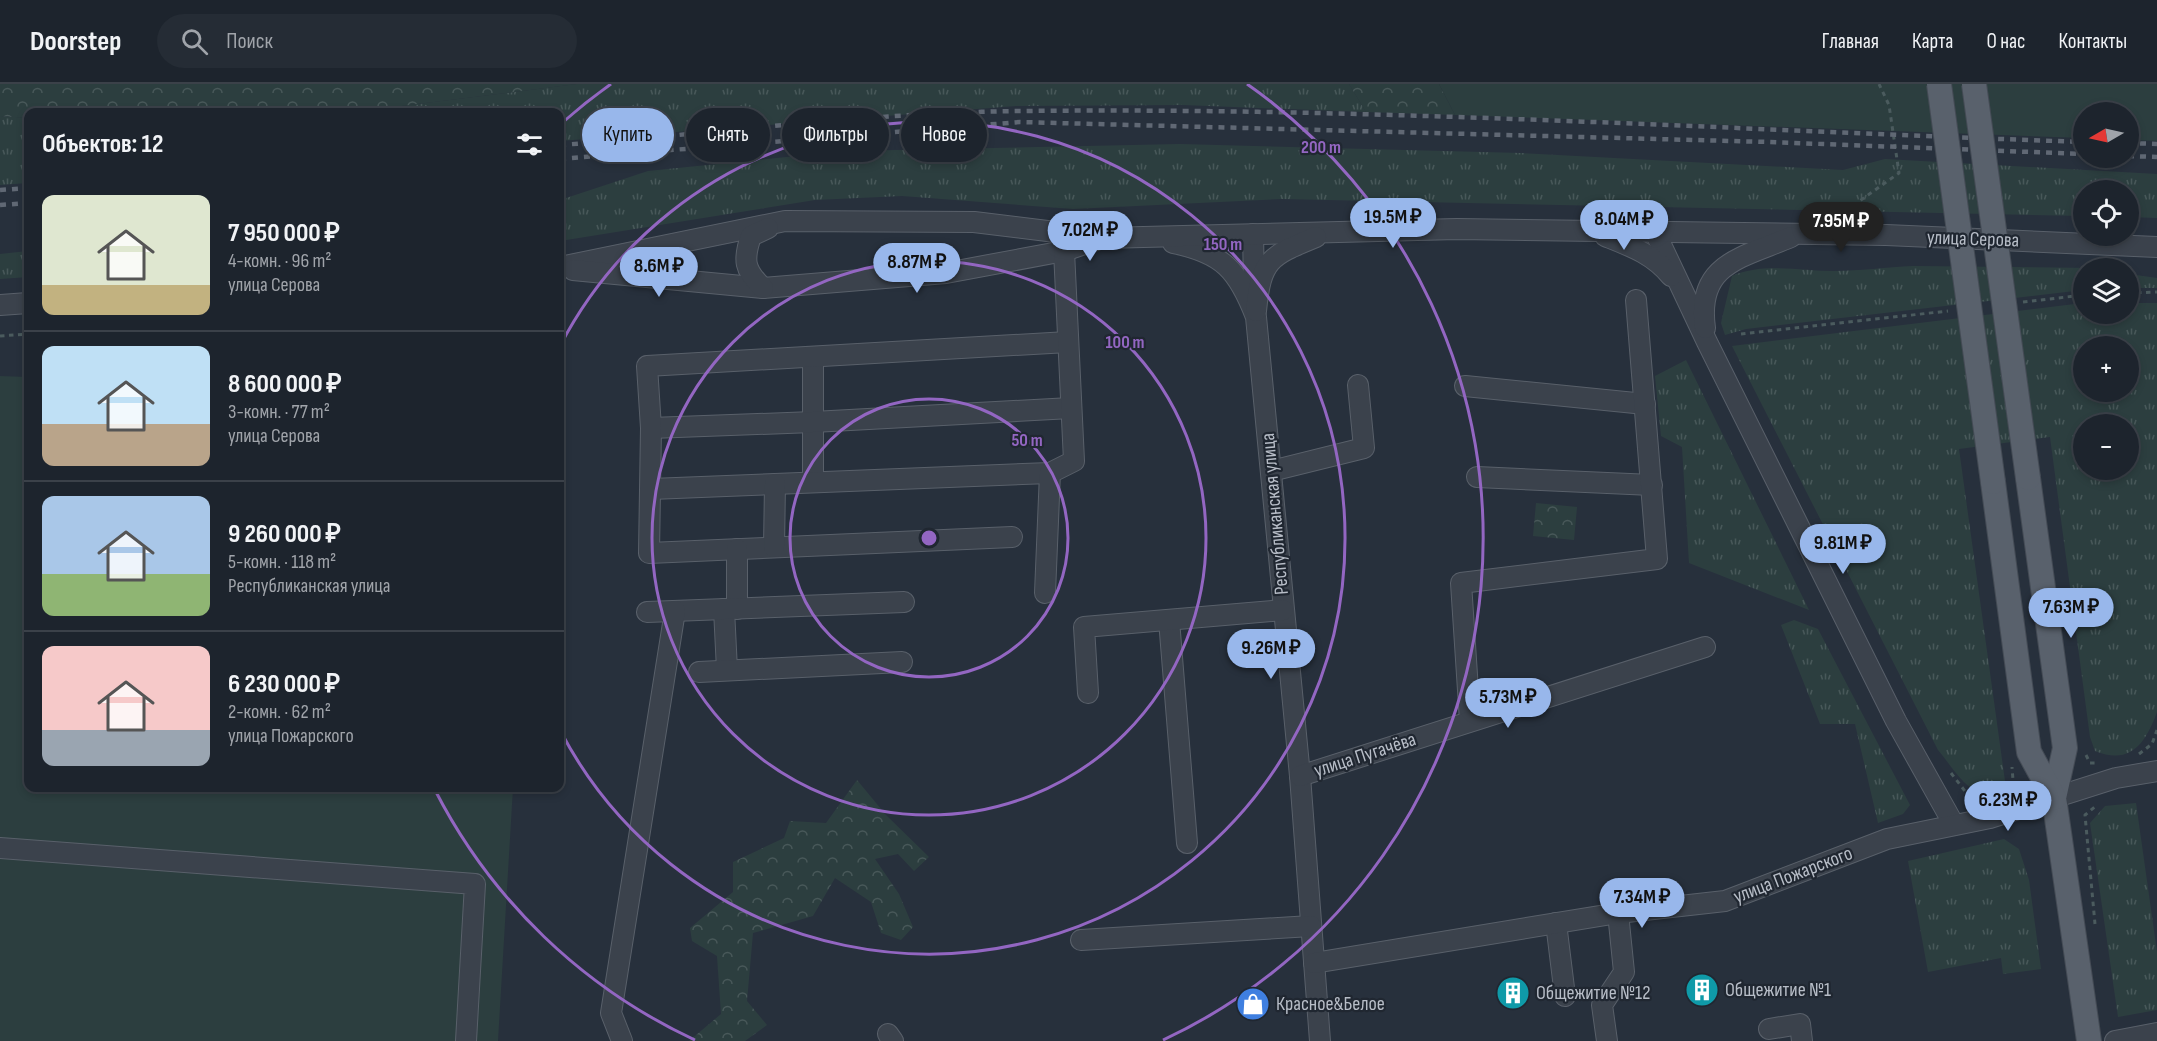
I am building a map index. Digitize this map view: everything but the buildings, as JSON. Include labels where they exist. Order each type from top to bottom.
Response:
[{"type":"main road","points":[[1939,84],[2029,752],[2054,798],[2089,1041]]},
{"type":"main road","points":[[1974,84],[2065,748],[2054,798]]},
{"type":"street","name":"улица Серова","points":[[564,267],[785,221],[975,222],[1104,238],[1457,229],[1854,234],[2157,247]]},
{"type":"street","points":[[763,288],[749,274],[745,253],[751,236],[785,221]]},
{"type":"street","points":[[1594,231],[1647,254],[1661,263],[1682,289]]},
{"type":"street","points":[[1256,317],[1259,285],[1266,265],[1281,252],[1328,232]]},
{"type":"street","points":[[1655,232],[1707,342],[1896,721],[1953,823]]},
{"type":"street","points":[[1253,234],[1256,317]]},
{"type":"street","points":[[1707,342],[1702,310],[1706,288],[1713,275],[1733,262],[1797,234]]},
{"type":"street","name":"Республиканская улица","points":[[1143,236],[1197,248],[1226,265],[1243,283],[1256,317],[1300,776],[1320,1041]]},
{"type":"street","name":"улица Серова","points":[[564,268],[763,288],[946,273],[1064,251],[1104,238]]},
{"type":"street","points":[[651,489],[1050,472],[1074,461],[1064,251]]},
{"type":"street","points":[[1470,722],[1461,583],[1657,559],[1636,300]]},
{"type":"street","points":[[0,306],[24,303]]},
{"type":"street","points":[[1012,537],[649,553],[651,428],[646,366],[1068,342]]},
{"type":"street","points":[[813,358],[813,482]]},
{"type":"street","points":[[1271,471],[1364,448],[1358,385]]},
{"type":"street","points":[[1465,386],[1645,404]]},
{"type":"street","points":[[651,428],[1071,408]]},
{"type":"street","points":[[1046,593],[1050,472]]},
{"type":"street","points":[[1477,477],[1652,485]]},
{"type":"street","points":[[774,548],[775,484]]},
{"type":"street","points":[[727,670],[737,549]]},
{"type":"street","points":[[647,612],[904,602]]},
{"type":"street","points":[[1088,693],[1084,627],[1283,610]]},
{"type":"street","points":[[622,1041],[611,1013],[675,611]]},
{"type":"street","points":[[1169,620],[1186,843]]},
{"type":"street","name":"улица Пугачёва","points":[[1300,776],[1705,647]]},
{"type":"street","points":[[699,672],[902,662]]},
{"type":"street","name":"улица Пожарского","points":[[1314,963],[1556,922],[1725,901],[1887,839],[1953,823],[1990,818],[2116,778],[2157,771]]},
{"type":"street","points":[[0,848],[475,884],[466,1041]]},
{"type":"street","points":[[1607,1041],[1602,1005],[1624,972],[1617,913]]},
{"type":"street","points":[[1556,922],[1565,996]]},
{"type":"street","points":[[1081,940],[1311,927]]},
{"type":"street","points":[[1769,1029],[1800,1024],[1802,1041]]},
{"type":"street","points":[[2115,1041],[2157,1033]]},
{"type":"path","points":[[1854,234],[1854,205],[1899,173],[1888,105],[1879,84]]},
{"type":"path","points":[[2139,293],[2157,292]]},
{"type":"path","points":[[2013,303],[2073,296]]},
{"type":"path","points":[[1741,334],[1954,310]]},
{"type":"path","points":[[0,336],[24,334]]},
{"type":"path","points":[[2137,755],[2152,744],[2157,730]]},
{"type":"path","points":[[2081,746],[2090,763],[2107,764]]},
{"type":"path","points":[[2001,798],[2013,780],[2012,758]]},
{"type":"path","points":[[1951,773],[1968,795],[1986,802]]},
{"type":"path","points":[[2096,932],[2085,815],[2100,802]]},
{"type":"green space","points":[[0,84],[577,84],[385,108],[24,108],[24,118],[0,116]]},
{"type":"green space","points":[[577,84],[1349,84],[1366,112],[1183,105],[1016,106],[901,108],[901,115],[889,116],[889,108],[782,108],[782,124],[770,125],[770,108],[686,108],[686,131],[674,132],[674,108],[582,108],[582,139],[564,141],[564,108],[385,108]]},
{"type":"green space","points":[[1349,84],[1439,84],[1455,115],[1366,112]]},
{"type":"green space","points":[[1439,84],[2157,84],[2157,141],[2139,140],[2139,102],[2073,102],[2073,138],[1455,115]]},
{"type":"green space","points":[[0,116],[24,118],[24,183],[0,185]]},
{"type":"green space","points":[[1180,144],[1521,153],[1843,170],[1885,159],[2157,174],[2157,218],[2139,217],[2139,180],[2073,180],[2073,216],[1281,199],[1073,209],[902,196],[815,200],[564,240],[564,199],[648,171],[738,162],[770,162],[770,159],[782,158],[782,162],[889,162],[889,150],[901,150],[901,162],[987,162],[987,148]]},
{"type":"green space","points":[[24,251],[24,277],[0,279],[0,254]]},
{"type":"green space","points":[[1913,266],[2073,268],[2073,291],[1746,329],[1725,335],[1721,323],[1732,276],[1769,268],[1854,270]]},
{"type":"green space","points":[[2139,275],[2157,278],[2157,288],[2139,288]]},
{"type":"green space","points":[[2139,303],[2157,303],[2157,712],[2153,723],[2142,741],[2128,753],[2108,755],[2095,751],[2090,737],[2050,437],[1959,449],[2005,781],[1997,794],[1978,792],[1963,781],[1938,750],[1732,346],[2073,304],[2073,324],[2139,324]]},
{"type":"green space","points":[[1686,360],[1809,610],[1689,563],[1682,447],[1661,436],[1655,376]]},
{"type":"green space","points":[[0,376],[24,377],[24,792],[513,792],[498,1041],[0,1041]]},
{"type":"green space","points":[[1536,503],[1577,507],[1574,540],[1533,536]]},
{"type":"green space","points":[[1794,620],[1818,629],[1910,805],[1903,814],[1878,823],[1855,724],[1820,724],[1781,625]]},
{"type":"green space","points":[[857,780],[886,815],[929,857],[914,871],[898,854],[875,859],[899,894],[913,927],[901,940],[881,933],[871,902],[835,878],[813,916],[753,933],[747,1001],[767,1025],[745,1041],[689,1041],[721,1014],[717,956],[692,941],[690,928],[733,892],[733,862],[784,838],[790,821],[826,823]]},
{"type":"green space","points":[[2136,803],[2157,952],[2157,1010],[2118,1017],[2090,823],[2105,806]]},
{"type":"green space","points":[[2004,839],[2019,849],[2029,880],[2041,969],[2003,974],[2001,958],[1928,972],[1908,861]]},
{"type":"railway","points":[[564,145],[909,115],[1026,111],[1291,112],[1555,120],[2073,142]]},
{"type":"railway","points":[[564,159],[1020,122],[1769,142],[2073,154]]},
{"type":"railway","points":[[2139,143],[2157,144]]},
{"type":"railway","points":[[2139,156],[2157,157]]},
{"type":"railway","points":[[0,190],[24,188]]},
{"type":"railway","points":[[0,205],[24,203]]},
{"type":"place","name":"Общежитие №1","points":[[1702,990]]},
{"type":"place","name":"Общежитие №12","points":[[1513,993]]},
{"type":"place","name":"Красное&Белое","points":[[1253,1004]]}]
